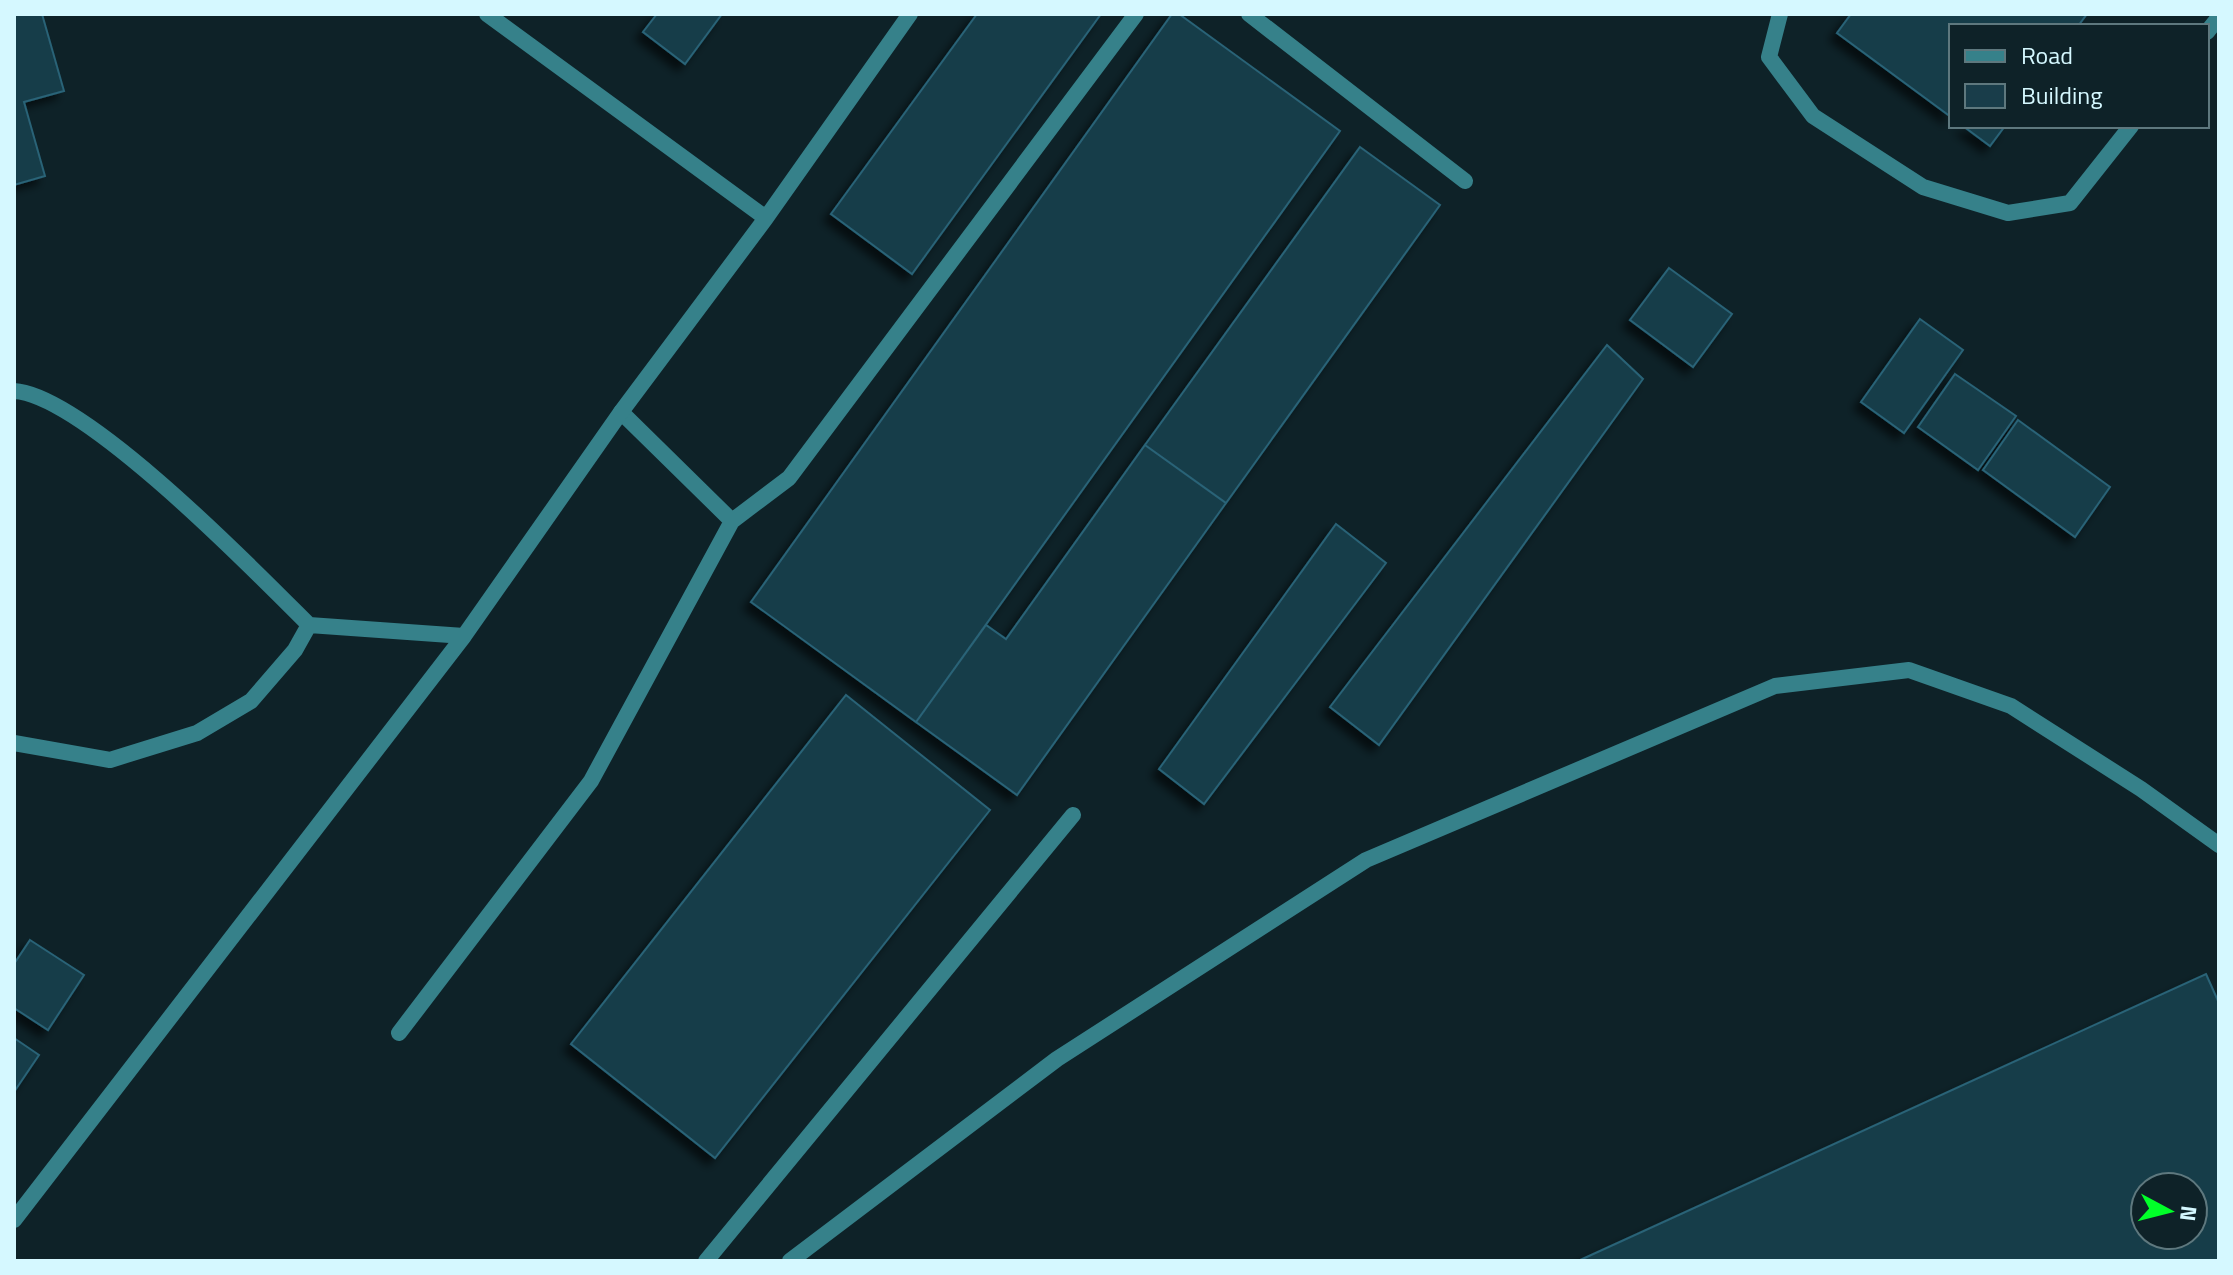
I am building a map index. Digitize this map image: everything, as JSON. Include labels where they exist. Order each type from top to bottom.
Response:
[{"type":"street","points":[[487,14],[766,218]]},
{"type":"street","points":[[14,1220],[464,636],[621,412],[766,218],[910,14]]},
{"type":"street","points":[[399,1033],[591,781],[732,521],[789,478],[1136,14]]},
{"type":"street","points":[[1249,14],[1465,181]]},
{"type":"street","points":[[1780,14],[1769,57],[1813,116],[1923,187],[2008,213],[2070,203],[2129,128]]},
{"type":"street","points":[[14,391],[25,391],[82,419],[226,542],[309,625],[464,636]]},
{"type":"street","points":[[621,412],[732,521]]},
{"type":"street","points":[[14,743],[110,760],[197,733],[251,701],[295,650],[309,625]]},
{"type":"street","points":[[790,1261],[1057,1059],[1366,860],[1775,686],[1909,670],[2011,706],[2141,789],[2219,845]]},
{"type":"street","points":[[706,1261],[1073,815]]},
{"type":"building","points":[[14,14],[42,14],[64,91],[24,102],[45,176],[14,185]]},
{"type":"building","points":[[657,14],[722,14],[685,64],[643,32]]},
{"type":"building","points":[[977,14],[1101,14],[912,274],[831,214]]},
{"type":"building","points":[[1172,14],[1179,14],[1340,131],[916,722],[751,602]]},
{"type":"building","points":[[1851,14],[2087,14],[2080,24],[1949,24],[1949,116],[1837,33]]},
{"type":"building","points":[[1966,128],[2004,128],[1990,146]]},
{"type":"building","points":[[1360,147],[1440,205],[1226,503],[1145,445]]},
{"type":"building","points":[[1669,268],[1732,314],[1693,367],[1630,320]]},
{"type":"building","points":[[1920,319],[1963,350],[1904,433],[1861,402]]},
{"type":"building","points":[[1607,345],[1643,379],[1379,745],[1330,707]]},
{"type":"building","points":[[1955,374],[2016,416],[1978,470],[1918,427]]},
{"type":"building","points":[[2018,420],[2110,487],[2075,537],[1983,470]]},
{"type":"building","points":[[1145,445],[1226,503],[1017,795],[916,722],[986,625],[1006,639]]},
{"type":"building","points":[[1336,524],[1386,563],[1204,804],[1159,769]]},
{"type":"building","points":[[846,695],[990,810],[715,1158],[571,1044]]},
{"type":"building","points":[[30,940],[84,975],[48,1030],[14,1008],[14,964]]},
{"type":"building","points":[[2206,974],[2219,1003],[2219,1261],[1578,1261]]},
{"type":"building","points":[[14,1038],[39,1055],[14,1092]]}]
